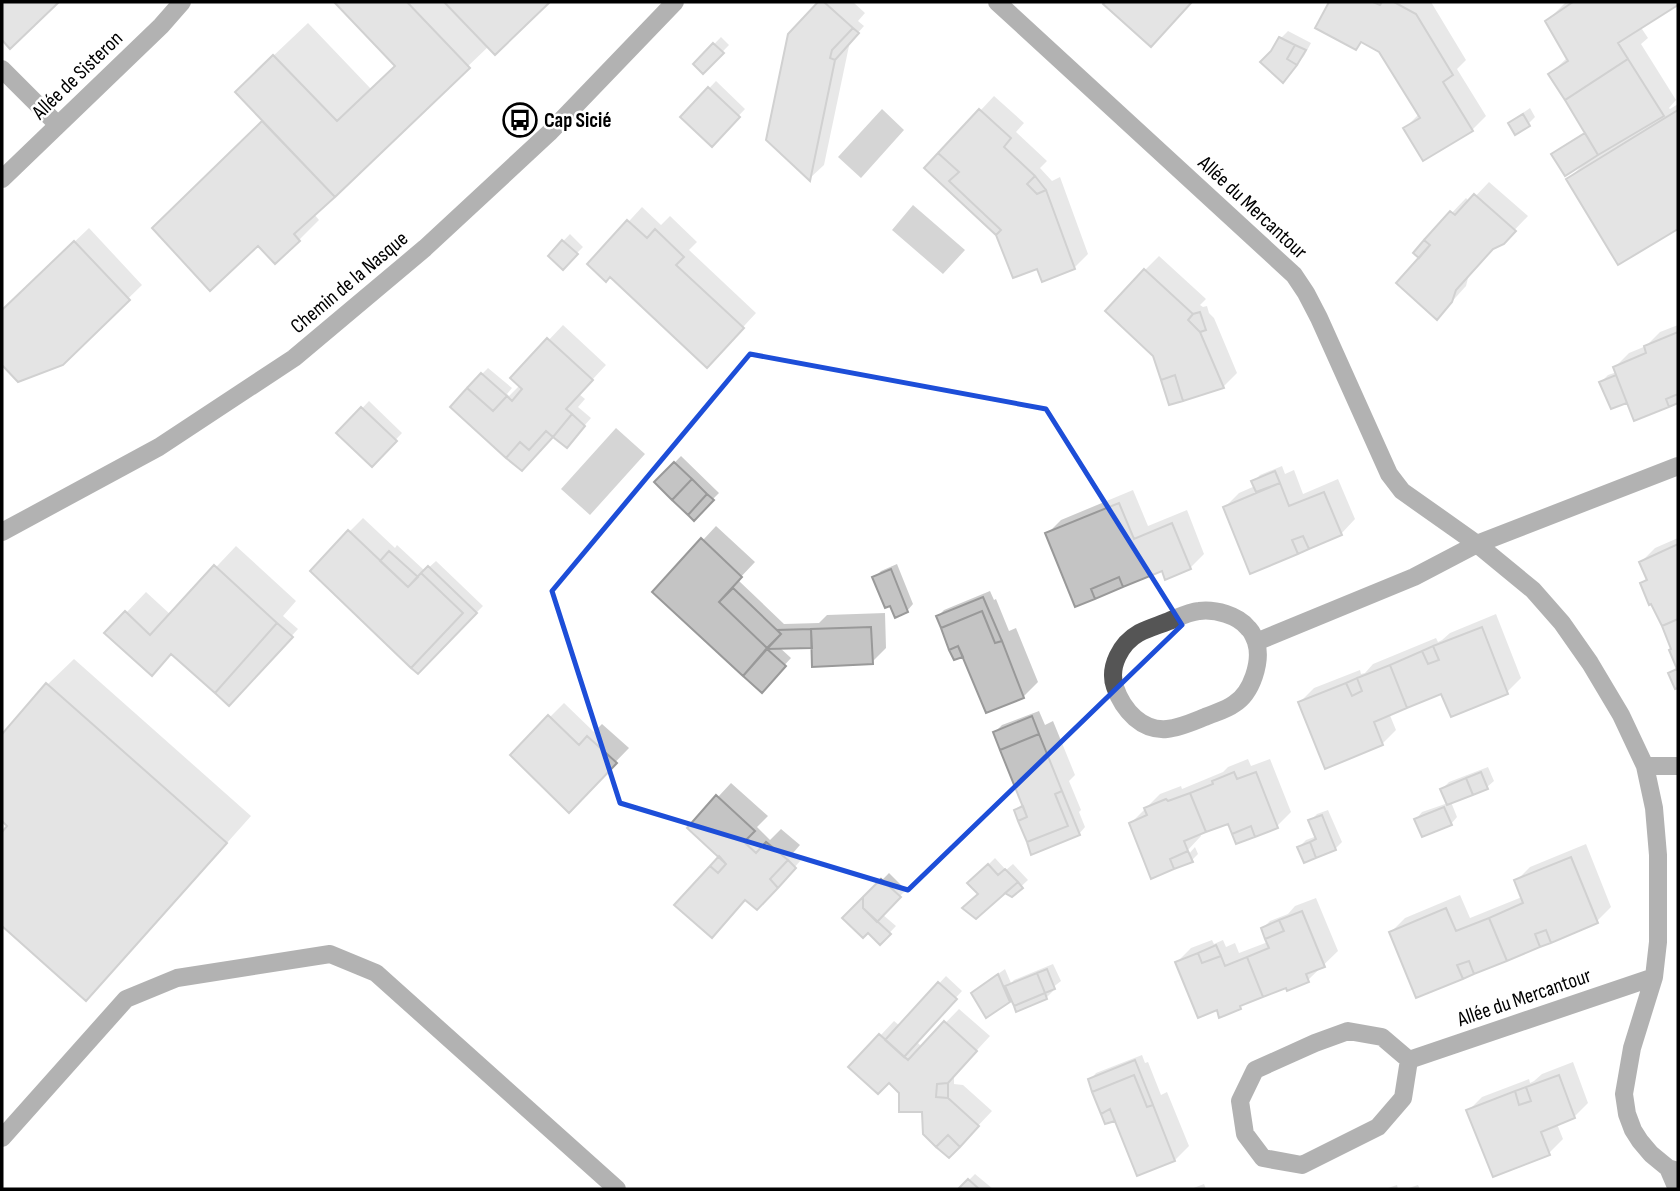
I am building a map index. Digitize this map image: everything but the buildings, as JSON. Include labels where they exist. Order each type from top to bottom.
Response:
[{"type":"street","name":"Allée de Sisteron","points":[[2,178],[161,26],[182,2]]},
{"type":"street","name":"Chemin de la Nasque","points":[[3,528],[159,447],[294,358],[425,248],[521,159],[675,2]]},
{"type":"street","name":"Allée du Mercantour","points":[[997,2],[1294,275],[1319,318],[1388,474],[1402,491],[1477,544],[1533,590],[1562,623],[1621,715],[1644,766],[1654,808],[1658,855],[1658,942],[1654,977],[1632,1048],[1624,1094],[1633,1130],[1650,1154],[1673,1169],[1677,1189]]},
{"type":"street","points":[[2,69],[58,125]]},
{"type":"street","points":[[1256,642],[1415,577],[1477,544],[1678,466]]},
{"type":"street","points":[[1198,611],[1218,612],[1237,619],[1249,628],[1256,642],[1258,650],[1254,674],[1241,698],[1234,705],[1178,727],[1152,729],[1140,722],[1128,711],[1115,688],[1112,675],[1116,659],[1125,644],[1138,634],[1198,611]]},
{"type":"street","points":[[1644,766],[1678,766]]},
{"type":"street","points":[[2,1138],[126,999],[177,978],[330,954],[376,973],[617,1189]]},
{"type":"street","name":"Allée du Mercantour","points":[[1409,1060],[1654,977]]},
{"type":"street","points":[[1348,1031],[1382,1037],[1409,1060],[1403,1098],[1378,1127],[1302,1165],[1263,1158],[1245,1133],[1240,1101],[1255,1070],[1315,1043],[1348,1031]]},
{"type":"highlighted area","points":[[750,354],[1046,409],[1182,625],[908,890],[620,803],[552,591]]},
{"type":"shaded area","points":[[882,109],[904,130],[861,178],[838,157]]},
{"type":"shaded area","points":[[913,205],[965,250],[943,274],[892,230]]},
{"type":"shaded area","points":[[616,428],[645,454],[590,515],[561,489]]},
{"type":"place","name":"Cap Sicié","points":[[520,120]]}]
